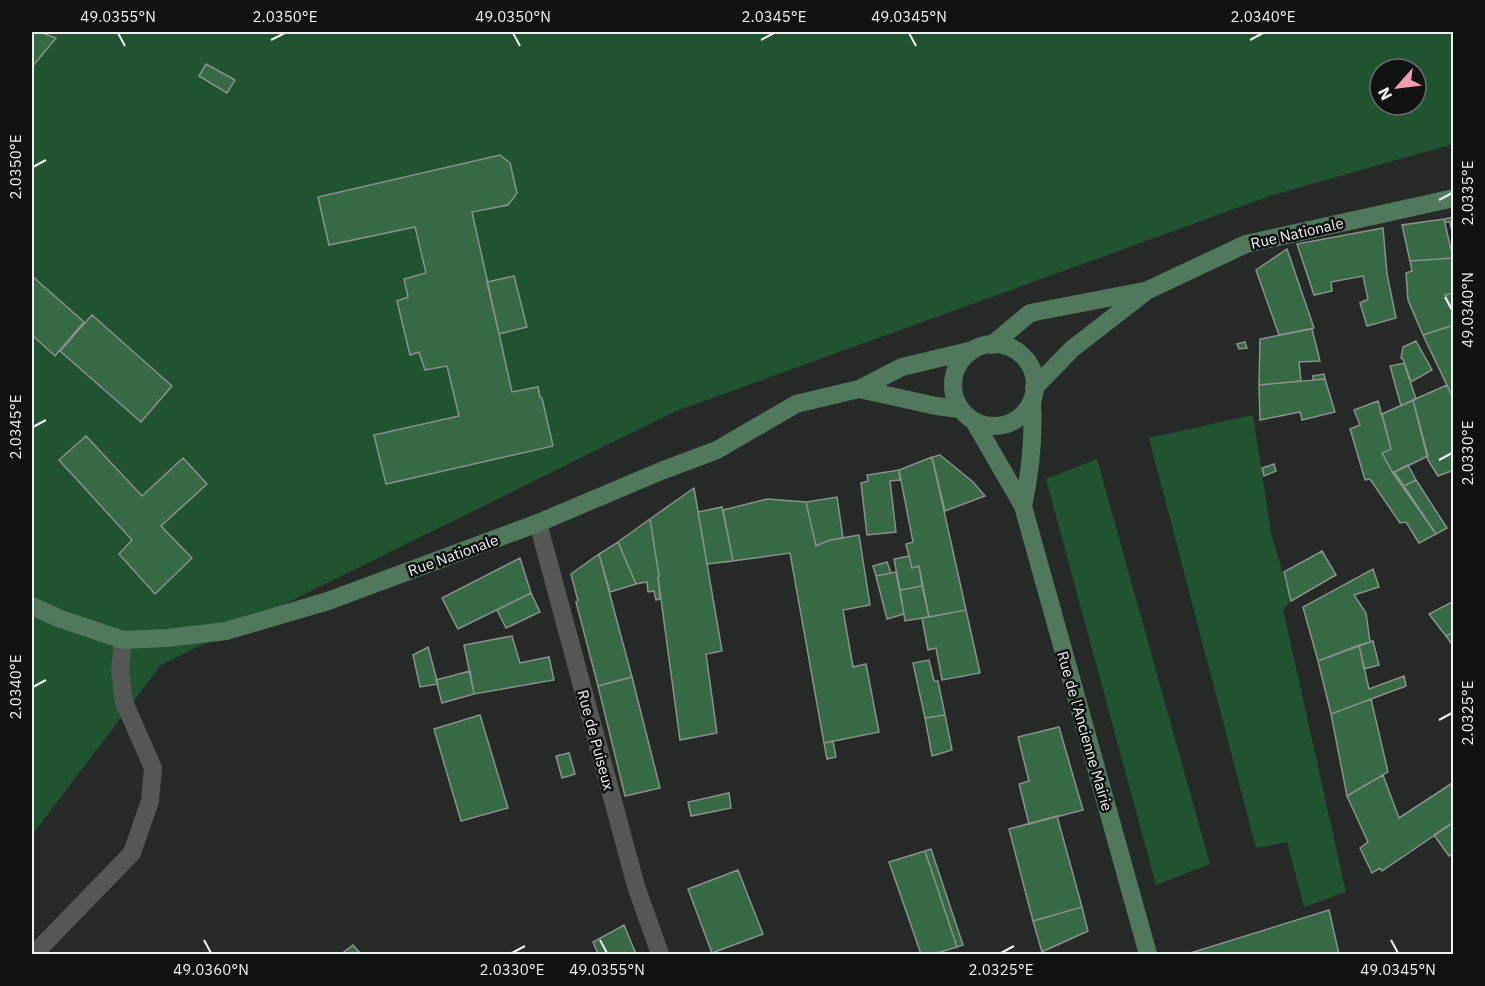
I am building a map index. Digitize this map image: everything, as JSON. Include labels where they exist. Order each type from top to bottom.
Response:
[{"type":"street","name":"Rue Nationale","points":[[1033,394],[1072,349],[1148,290],[1246,244],[1454,198]]},
{"type":"street","name":"Rue Nationale","points":[[992,345],[1030,313],[1148,290]]},
{"type":"street","points":[[992,345],[1013,350],[1023,357],[1033,377],[1033,394],[1026,411],[1018,419],[996,426],[984,425],[967,415],[953,388],[958,366],[973,350],[992,345]]},
{"type":"street","name":"Rue Nationale","points":[[32,606],[58,618],[123,640],[226,631],[328,601],[538,523],[717,450],[796,404],[860,389],[902,367],[973,350]]},
{"type":"street","name":"Rue Nationale","points":[[860,389],[967,415]]},
{"type":"street","name":"Rue de l'Ancienne Mairie","points":[[1023,506],[1031,471],[1034,433],[1033,394]]},
{"type":"street","name":"Rue de l'Ancienne Mairie","points":[[967,415],[1023,506],[1148,954]]},
{"type":"street","name":"Rue de Puiseux","points":[[538,523],[636,886],[660,954]]},
{"type":"street","points":[[34,954],[132,853],[150,801],[153,768],[124,702],[120,671],[123,640]]},
{"type":"green space","points":[[32,32],[1453,32],[1453,144],[1273,195],[674,412],[161,665],[32,835]]},
{"type":"green space","points":[[1253,415],[1271,533],[1291,601],[1283,609],[1346,892],[1304,907],[1287,842],[1256,848],[1149,438]]},
{"type":"green space","points":[[1097,459],[1210,864],[1156,885],[1046,479]]},
{"type":"building","points":[[32,32],[40,32],[56,38],[32,67]]},
{"type":"building","points":[[206,64],[235,80],[227,93],[199,76]]},
{"type":"building","points":[[500,155],[510,163],[517,193],[508,205],[472,212],[512,392],[538,387],[553,446],[386,484],[374,435],[459,416],[447,366],[425,370],[419,352],[410,355],[397,301],[408,297],[404,279],[426,273],[415,227],[329,245],[318,197]]},
{"type":"building","points":[[1454,217],[1454,227],[1451,228],[1450,222],[1445,222],[1444,219]]},
{"type":"building","points":[[1444,219],[1453,258],[1410,261],[1402,225]]},
{"type":"building","points":[[1383,228],[1387,274],[1396,318],[1367,326],[1360,303],[1368,299],[1363,276],[1331,282],[1332,291],[1314,295],[1297,244]]},
{"type":"building","points":[[1287,249],[1314,328],[1279,335],[1256,270]]},
{"type":"building","points":[[1453,258],[1454,293],[1445,295],[1454,311],[1454,325],[1423,335],[1408,300],[1406,273],[1412,271],[1410,261]]},
{"type":"building","points":[[32,276],[84,322],[55,356],[32,335]]},
{"type":"building","points":[[514,276],[527,327],[499,334],[487,282]]},
{"type":"building","points":[[1454,293],[1454,311],[1445,295]]},
{"type":"building","points":[[92,315],[172,386],[141,422],[60,351]]},
{"type":"building","points":[[1454,325],[1454,400],[1423,335]]},
{"type":"building","points":[[1312,329],[1320,361],[1299,362],[1301,381],[1259,385],[1260,339]]},
{"type":"building","points":[[1416,341],[1432,370],[1411,382],[1401,358],[1403,347]]},
{"type":"building","points":[[1245,342],[1247,348],[1239,349],[1237,344]]},
{"type":"building","points":[[1404,363],[1416,399],[1401,406],[1390,366]]},
{"type":"building","points":[[1324,374],[1325,379],[1313,380],[1313,376]]},
{"type":"building","points":[[1325,379],[1335,412],[1302,420],[1300,412],[1260,420],[1259,385]]},
{"type":"building","points":[[1447,385],[1454,400],[1454,470],[1438,476],[1428,460],[1413,400]]},
{"type":"building","points":[[1413,400],[1428,456],[1393,473],[1382,453],[1391,449],[1382,414]]},
{"type":"building","points":[[1378,401],[1391,449],[1382,453],[1393,473],[1436,534],[1419,543],[1406,522],[1400,523],[1370,479],[1365,480],[1350,429],[1360,425],[1354,410]]},
{"type":"building","points":[[86,436],[142,496],[183,458],[207,484],[161,526],[192,558],[155,594],[119,554],[132,540],[59,460]]},
{"type":"building","points":[[940,455],[973,482],[985,496],[945,511],[932,457]]},
{"type":"building","points":[[932,457],[966,610],[929,617],[919,566],[912,568],[906,544],[913,542],[899,470]]},
{"type":"building","points":[[1274,464],[1276,471],[1264,476],[1262,468]]},
{"type":"building","points":[[1408,465],[1416,480],[1404,486],[1394,472]]},
{"type":"building","points":[[899,470],[900,480],[890,481],[896,532],[867,535],[861,483],[868,481],[867,475]]},
{"type":"building","points":[[1416,480],[1447,528],[1436,534],[1404,486]]},
{"type":"building","points":[[694,488],[722,651],[706,654],[717,733],[680,740],[650,519]]},
{"type":"building","points":[[837,497],[843,538],[816,546],[806,502]]},
{"type":"building","points":[[767,499],[806,502],[816,546],[830,540],[859,535],[870,605],[843,610],[853,667],[866,664],[879,732],[824,743],[790,553],[733,561],[723,510]]},
{"type":"building","points":[[722,507],[733,561],[707,564],[698,512]]},
{"type":"building","points":[[650,519],[659,576],[660,599],[656,600],[654,591],[648,592],[647,582],[636,584],[618,542]]},
{"type":"building","points":[[618,542],[636,584],[610,592],[599,554]]},
{"type":"building","points":[[1322,551],[1336,575],[1291,601],[1284,572]]},
{"type":"building","points":[[599,554],[632,677],[598,686],[571,574]]},
{"type":"building","points":[[909,556],[912,568],[919,566],[922,586],[900,590],[894,559]]},
{"type":"building","points":[[520,558],[531,593],[458,629],[442,598]]},
{"type":"building","points":[[887,562],[891,573],[876,576],[873,566]]},
{"type":"building","points":[[1373,569],[1379,587],[1354,595],[1366,613],[1370,642],[1318,661],[1303,607]]},
{"type":"building","points":[[896,572],[904,614],[887,619],[876,576]]},
{"type":"building","points":[[922,586],[929,617],[905,621],[900,590]]},
{"type":"building","points":[[531,593],[540,612],[506,628],[497,610]]},
{"type":"building","points":[[1454,601],[1454,632],[1446,636],[1429,614]]},
{"type":"building","points":[[966,610],[980,673],[942,680],[936,648],[928,650],[922,618]]},
{"type":"building","points":[[1454,632],[1454,647],[1446,636]]},
{"type":"building","points":[[512,636],[520,663],[549,657],[554,680],[474,694],[464,645]]},
{"type":"building","points":[[1373,641],[1379,665],[1364,669],[1359,645]]},
{"type":"building","points":[[1359,645],[1369,689],[1404,676],[1406,686],[1331,714],[1318,661]]},
{"type":"building","points":[[428,647],[438,684],[420,687],[413,655]]},
{"type":"building","points":[[929,660],[934,681],[938,681],[945,715],[925,718],[913,663]]},
{"type":"building","points":[[470,671],[474,694],[442,703],[436,680]]},
{"type":"building","points":[[632,677],[660,788],[625,796],[598,686]]},
{"type":"building","points":[[1371,699],[1388,772],[1347,796],[1331,714]]},
{"type":"building","points":[[480,715],[508,808],[461,821],[434,729]]},
{"type":"building","points":[[945,715],[952,750],[932,756],[925,718]]},
{"type":"building","points":[[1059,727],[1083,810],[1029,824],[1019,784],[1029,781],[1018,737]]},
{"type":"building","points":[[833,741],[836,757],[827,759],[824,743]]},
{"type":"building","points":[[569,753],[575,774],[562,778],[556,756]]},
{"type":"building","points":[[1383,775],[1399,818],[1454,782],[1454,822],[1382,871],[1380,868],[1372,873],[1360,848],[1368,842],[1347,796]]},
{"type":"building","points":[[729,793],[731,808],[691,816],[688,802]]},
{"type":"building","points":[[1057,816],[1082,907],[1033,921],[1009,829]]},
{"type":"building","points":[[1454,822],[1454,853],[1449,856],[1434,835]]},
{"type":"building","points":[[931,849],[963,945],[957,947],[925,851]]},
{"type":"building","points":[[925,851],[957,947],[934,954],[921,954],[889,862]]},
{"type":"building","points":[[738,870],[763,934],[712,953],[688,889]]},
{"type":"building","points":[[1082,907],[1088,931],[1042,952],[1033,921]]},
{"type":"building","points":[[1329,910],[1339,954],[1187,954]]},
{"type":"building","points":[[624,925],[636,954],[598,954],[593,942]]},
{"type":"building","points":[[353,945],[361,954],[341,954]]}]
